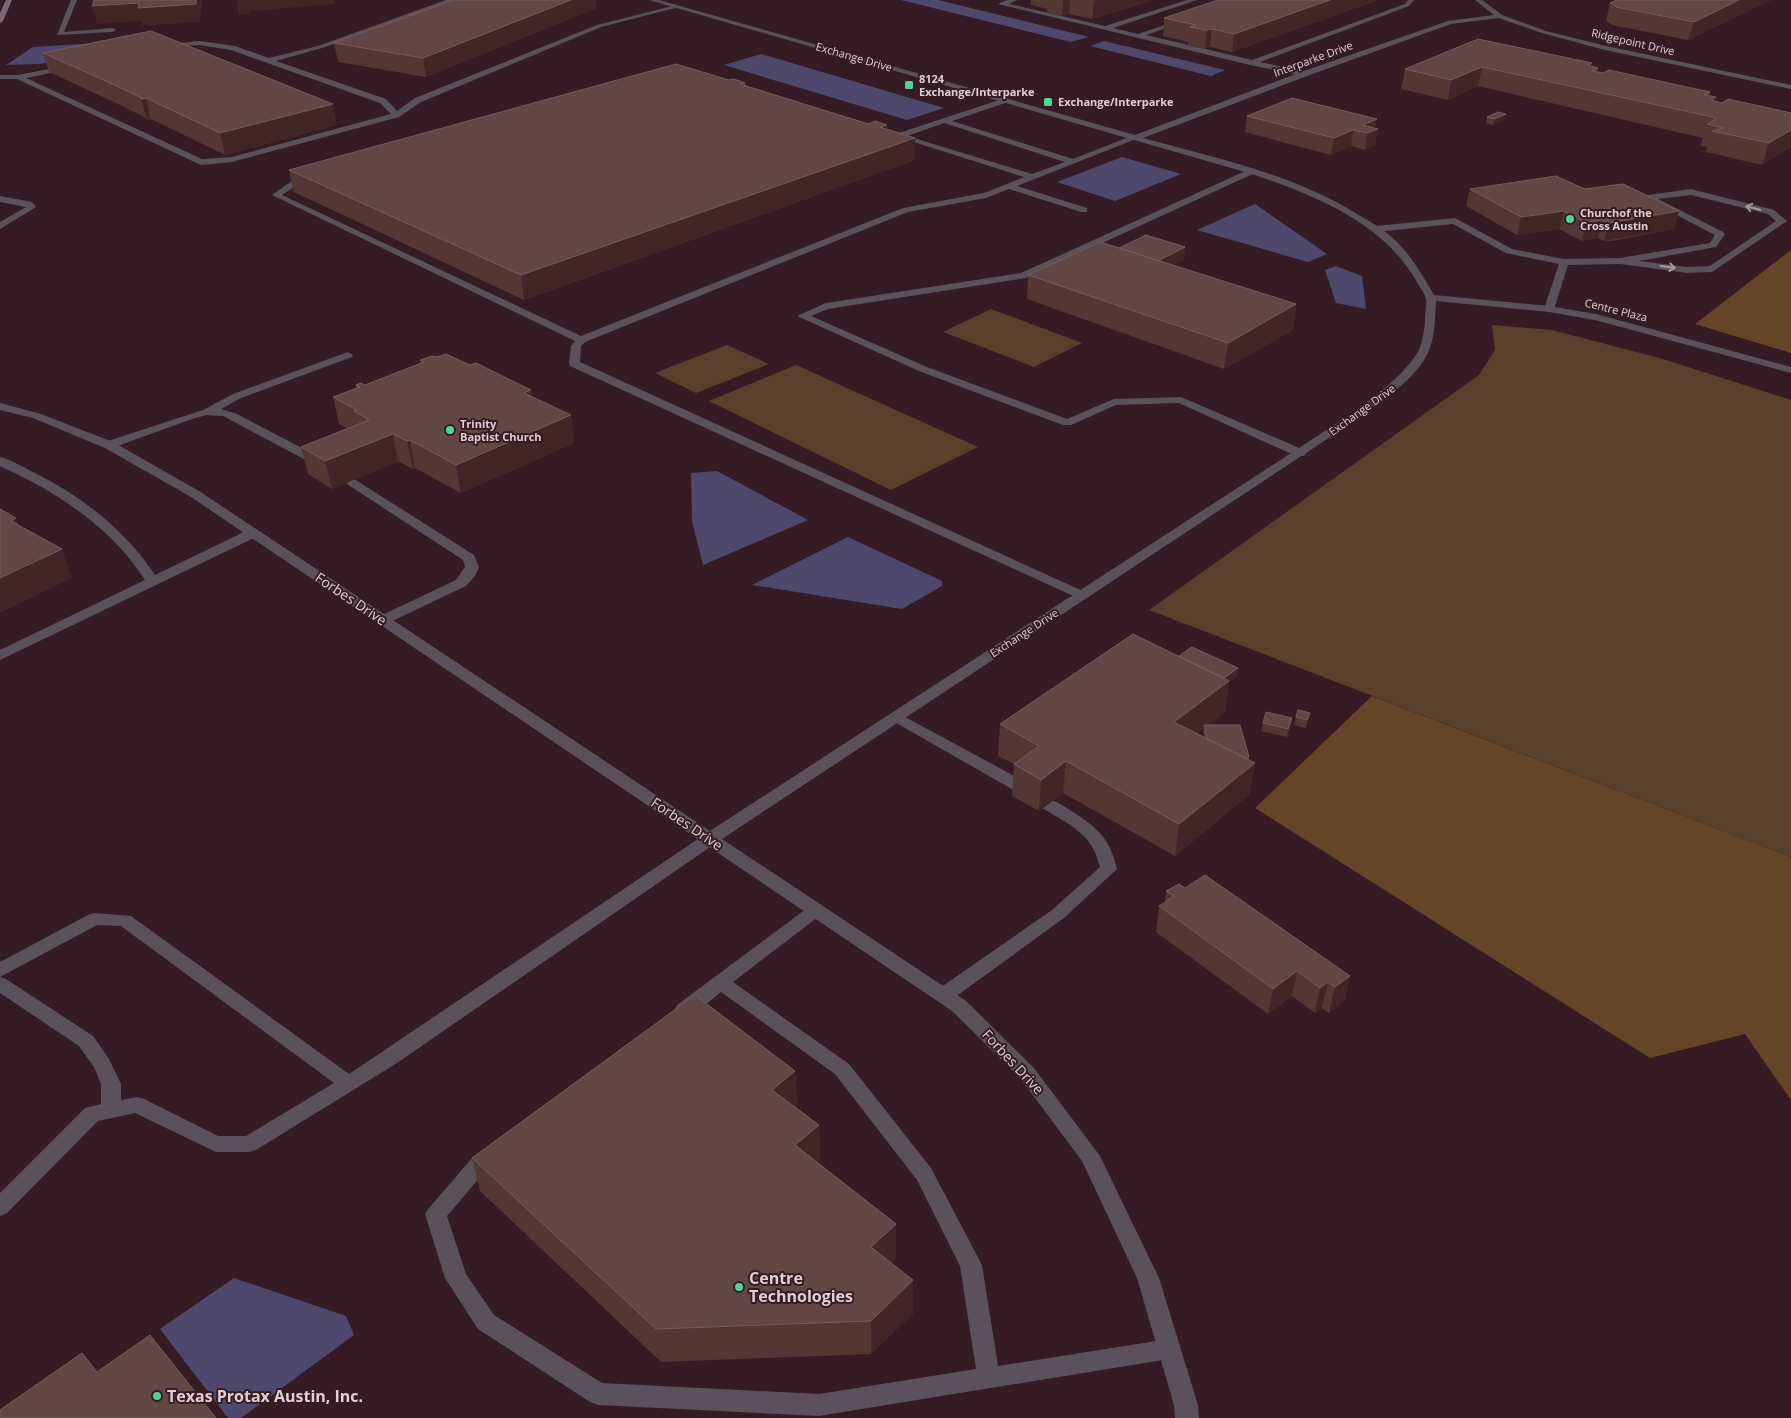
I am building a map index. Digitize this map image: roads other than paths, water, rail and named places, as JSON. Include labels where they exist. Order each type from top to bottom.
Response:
[{"type":"street","points":[[0,21],[9,0]]},
{"type":"street","points":[[74,0],[60,34],[113,30]]},
{"type":"street","points":[[267,61],[320,47],[452,0]]},
{"type":"street","name":"Exchange Drive","points":[[0,1208],[92,1114],[137,1105],[216,1144],[249,1144],[349,1084],[390,1058],[710,839],[1355,416],[1400,382],[1422,354],[1430,327],[1430,298],[1415,271],[1396,247],[1376,229],[1330,202],[1296,186],[1137,137],[652,0]]},
{"type":"street","points":[[1011,0],[1001,4],[1304,74]]},
{"type":"street","points":[[1104,28],[1194,0]]},
{"type":"street","points":[[1250,63],[1408,5],[1411,0]]},
{"type":"street","name":"Ridgepoint Drive","points":[[1478,0],[1500,16],[1544,32],[1605,48],[1791,87]]},
{"type":"street","points":[[18,77],[201,162],[232,159],[396,115],[418,100],[600,26],[676,7]]},
{"type":"street","name":"Interparke Drive","points":[[581,340],[906,210],[986,194],[1304,74],[1450,22],[1500,16]]},
{"type":"street","points":[[1138,36],[1191,18]]},
{"type":"street","points":[[151,49],[170,44],[199,43],[232,48],[383,101],[396,115]]},
{"type":"street","points":[[0,77],[18,77],[75,65]]},
{"type":"street","points":[[899,136],[1005,100]]},
{"type":"street","points":[[944,121],[1071,161]]},
{"type":"street","points":[[880,130],[1030,176]]},
{"type":"street","points":[[1252,171],[1023,276],[826,306],[802,316],[923,369],[1067,423],[1114,402],[1181,400],[1300,453]]},
{"type":"street","points":[[318,174],[299,180],[276,195],[581,340],[576,346],[574,364],[1082,596]]},
{"type":"street","points":[[1007,186],[1084,210]]},
{"type":"street","points":[[1376,229],[1455,221],[1508,251],[1564,262],[1620,261],[1687,270],[1712,269],[1782,222],[1770,212],[1691,192],[1648,198],[1720,234],[1713,245],[1620,261]]},
{"type":"street","points":[[0,199],[29,204],[32,207],[0,226]]},
{"type":"street","points":[[1549,309],[1564,262]]},
{"type":"street","name":"Centre Plaza","points":[[1430,298],[1549,309],[1596,317],[1791,370]]},
{"type":"street","points":[[109,445],[207,412],[237,396],[348,355]]},
{"type":"street","name":"Forbes Drive","points":[[0,406],[38,416],[109,445],[195,494],[959,1006],[1027,1073],[1090,1156],[1148,1278],[1186,1405],[1187,1418]]},
{"type":"street","points":[[207,412],[224,413],[233,416],[326,467]]},
{"type":"street","points":[[0,461],[23,471],[65,496],[105,525],[131,551],[153,582]]},
{"type":"street","points":[[350,481],[469,558],[472,567],[468,576],[461,583],[383,620]]},
{"type":"street","points":[[0,656],[253,533]]},
{"type":"street","points":[[896,717],[1023,788]]},
{"type":"street","points":[[944,995],[1058,914],[1108,869],[1106,856],[1101,844],[1080,825],[1048,804]]},
{"type":"street","points":[[664,1025],[816,910]]},
{"type":"street","points":[[0,970],[94,919],[125,920],[349,1084]]},
{"type":"street","points":[[720,982],[842,1069],[924,1174],[971,1265],[988,1378]]},
{"type":"street","points":[[0,984],[86,1041],[102,1064],[111,1084],[111,1110]]},
{"type":"street","points":[[504,1145],[480,1163],[436,1214],[456,1278],[486,1322],[598,1394],[820,1405],[1169,1349]]},
{"type":"place","name":"8124 Exchange/Interparke","points":[[909,85]]},
{"type":"place","name":"Exchange/Interparke","points":[[1048,102]]},
{"type":"place","name":"Churchof the Cross Austin","points":[[1570,219]]},
{"type":"place","name":"Trinity Baptist Church","points":[[450,430]]},
{"type":"place","name":"Centre Technologies","points":[[739,1287]]},
{"type":"place","name":"Texas Protax Austin, Inc.","points":[[157,1396]]}]
